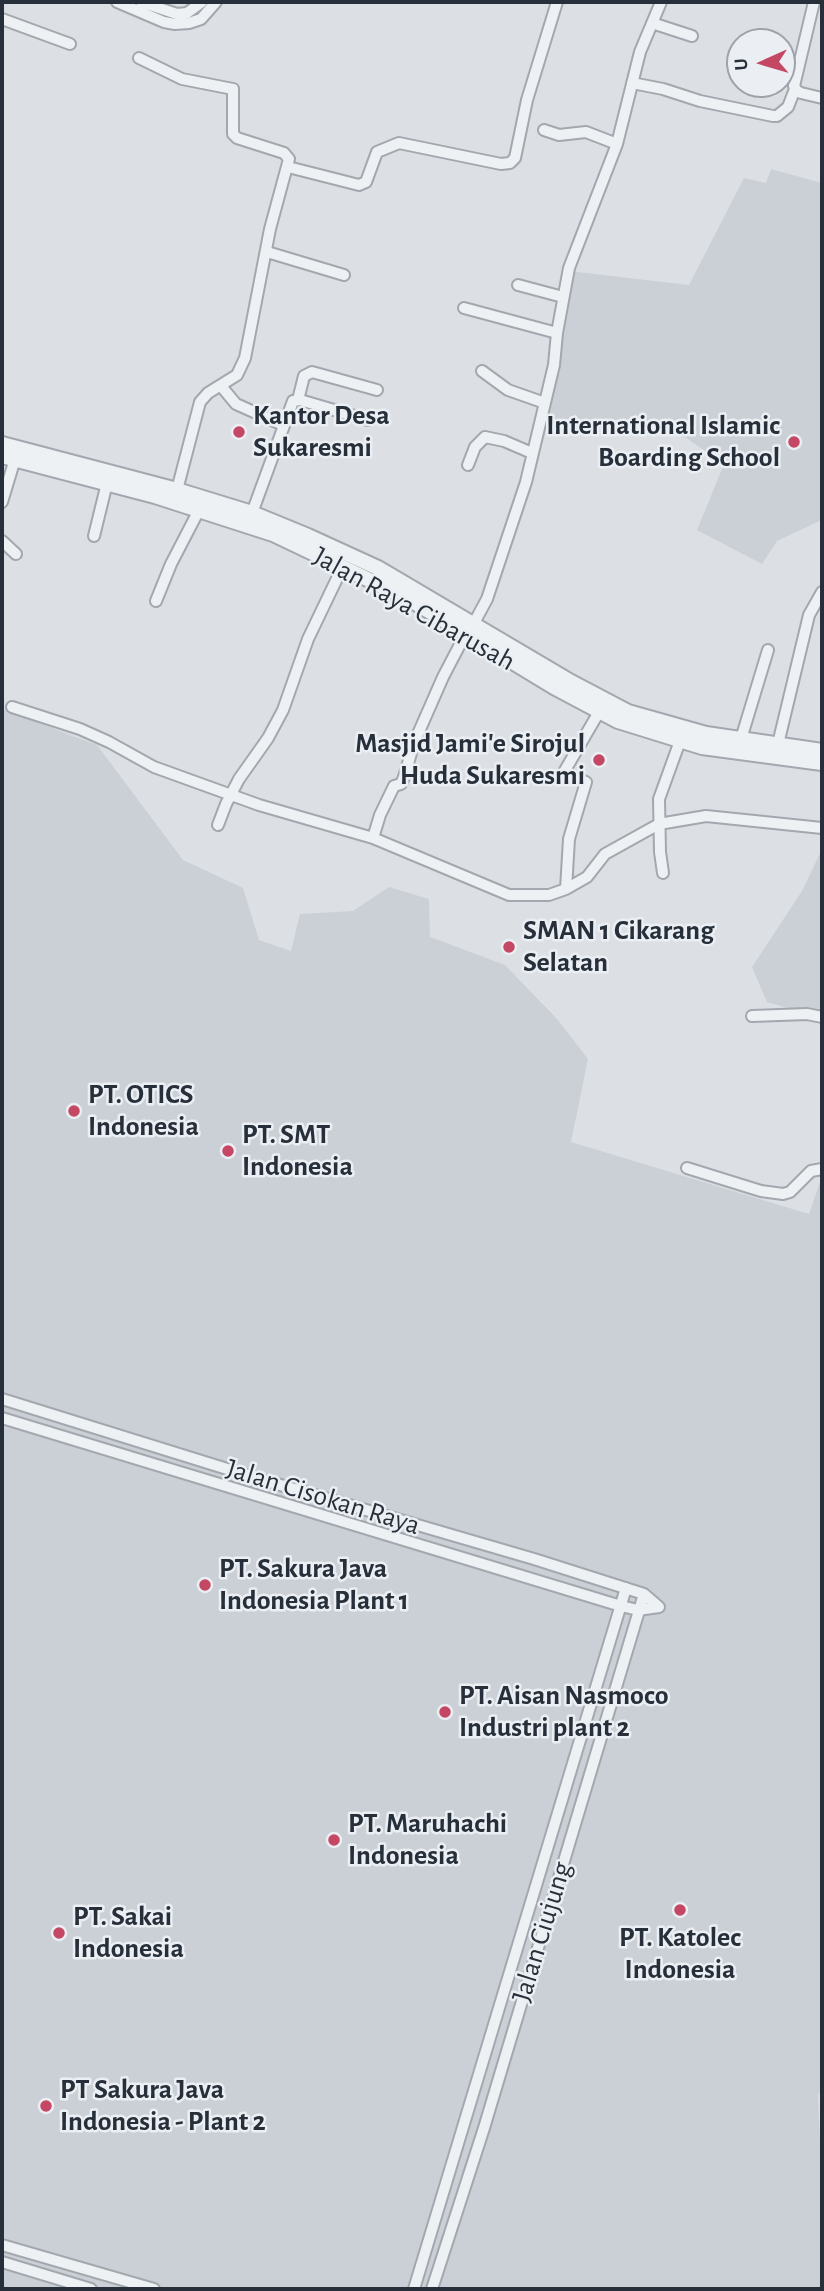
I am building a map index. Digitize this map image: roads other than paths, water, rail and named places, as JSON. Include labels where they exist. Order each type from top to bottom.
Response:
[{"type":"street","points":[[117,2],[175,24],[201,19],[216,2]]},
{"type":"street","points":[[141,2],[177,14],[187,13],[202,2]]},
{"type":"street","points":[[288,167],[359,185],[366,182],[377,152],[399,143],[501,164],[510,163],[515,158],[527,100],[557,2]]},
{"type":"street","points":[[373,838],[380,815],[394,786],[401,784],[404,778],[414,743],[443,677],[487,599],[520,502],[545,403],[554,365],[569,268],[617,144],[640,52],[661,2]]},
{"type":"street","points":[[796,84],[814,2]]},
{"type":"street","points":[[2,19],[69,44]]},
{"type":"street","points":[[652,23],[692,36]]},
{"type":"street","points":[[139,58],[182,79],[233,89],[233,134],[237,138],[284,153],[289,159],[270,229],[245,358],[237,375],[205,395],[201,402],[177,490]]},
{"type":"street","points":[[632,83],[663,89],[700,101],[774,116],[778,116],[788,107],[792,98]]},
{"type":"street","points":[[796,90],[822,99]]},
{"type":"street","points":[[544,130],[559,135],[586,132],[617,144]]},
{"type":"street","points":[[267,252],[344,275]]},
{"type":"street","points":[[518,285],[564,297]]},
{"type":"street","points":[[464,308],[557,333]]},
{"type":"street","points":[[482,371],[508,390],[545,403]]},
{"type":"street","points":[[298,400],[303,378],[309,373],[377,390]]},
{"type":"street","points":[[221,386],[236,404],[283,425]]},
{"type":"street","points":[[252,513],[293,401],[298,400],[368,420]]},
{"type":"street","points":[[468,465],[475,447],[485,438],[532,453]]},
{"type":"street","name":"Jalan Raya Cibarusah","points":[[2,444],[177,490],[198,505],[273,534],[470,628],[571,682],[617,714]]},
{"type":"street","points":[[2,502],[8,457]]},
{"type":"street","name":"Jalan Raya Cibarusah","points":[[8,457],[198,505],[252,513],[378,568],[599,712],[617,714],[728,751],[822,763]]},
{"type":"street","points":[[93,536],[107,483]]},
{"type":"street","points":[[156,601],[198,505]]},
{"type":"street","points":[[2,541],[16,554]]},
{"type":"street","points":[[218,825],[230,794],[284,710],[308,639],[343,566]]},
{"type":"street","points":[[778,744],[809,615],[822,592]]},
{"type":"street","points":[[741,739],[768,650]]},
{"type":"street","points":[[12,707],[80,729],[154,767],[275,810],[373,838],[509,895],[549,895],[566,889],[587,877],[605,854],[659,824],[706,816],[822,828]]},
{"type":"street","points":[[566,889],[569,839],[586,782],[564,772],[599,712]]},
{"type":"street","points":[[663,873],[659,824],[661,792],[673,734]]},
{"type":"street","name":"Jalan Raya Cibarusah","points":[[673,734],[706,734],[822,751]]},
{"type":"street","points":[[752,1016],[807,1014],[822,1017]]},
{"type":"street","points":[[687,1168],[761,1191],[783,1194],[790,1192],[811,1171],[822,1169]]},
{"type":"street","name":"Jalan Cisokan Raya","points":[[2,1399],[644,1594]]},
{"type":"street","name":"Jalan Cisokan Raya","points":[[2,1418],[638,1610]]},
{"type":"street","points":[[414,2289],[626,1588]]},
{"type":"street","points":[[638,1610],[659,1607],[644,1594]]},
{"type":"street","name":"Jalan Ciujung","points":[[432,2289],[484,2127],[644,1594]]},
{"type":"street","points":[[2,2245],[153,2289]]},
{"type":"street","points":[[2,2262],[91,2289]]},
{"type":"place","name":"Kantor Desa Sukaresmi","points":[[239,432]]},
{"type":"place","name":"International Islamic Boarding School","points":[[794,442]]},
{"type":"place","name":"Masjid Jami'e Sirojul Huda Sukaresmi","points":[[599,760]]},
{"type":"place","name":"SMAN 1 Cikarang Selatan","points":[[509,947]]},
{"type":"place","name":"PT. OTICS Indonesia","points":[[74,1111]]},
{"type":"place","name":"PT. SMT Indonesia","points":[[228,1151]]},
{"type":"place","name":"PT. Sakura Java Indonesia Plant 1","points":[[205,1585]]},
{"type":"place","name":"PT. Aisan Nasmoco Industri plant 2","points":[[445,1712]]},
{"type":"place","name":"PT. Maruhachi Indonesia","points":[[334,1840]]},
{"type":"place","name":"PT. Katolec Indonesia","points":[[680,1910]]},
{"type":"place","name":"PT. Sakai Indonesia","points":[[59,1933]]},
{"type":"place","name":"PT Sakura Java Indonesia - Plant 2","points":[[46,2106]]}]
